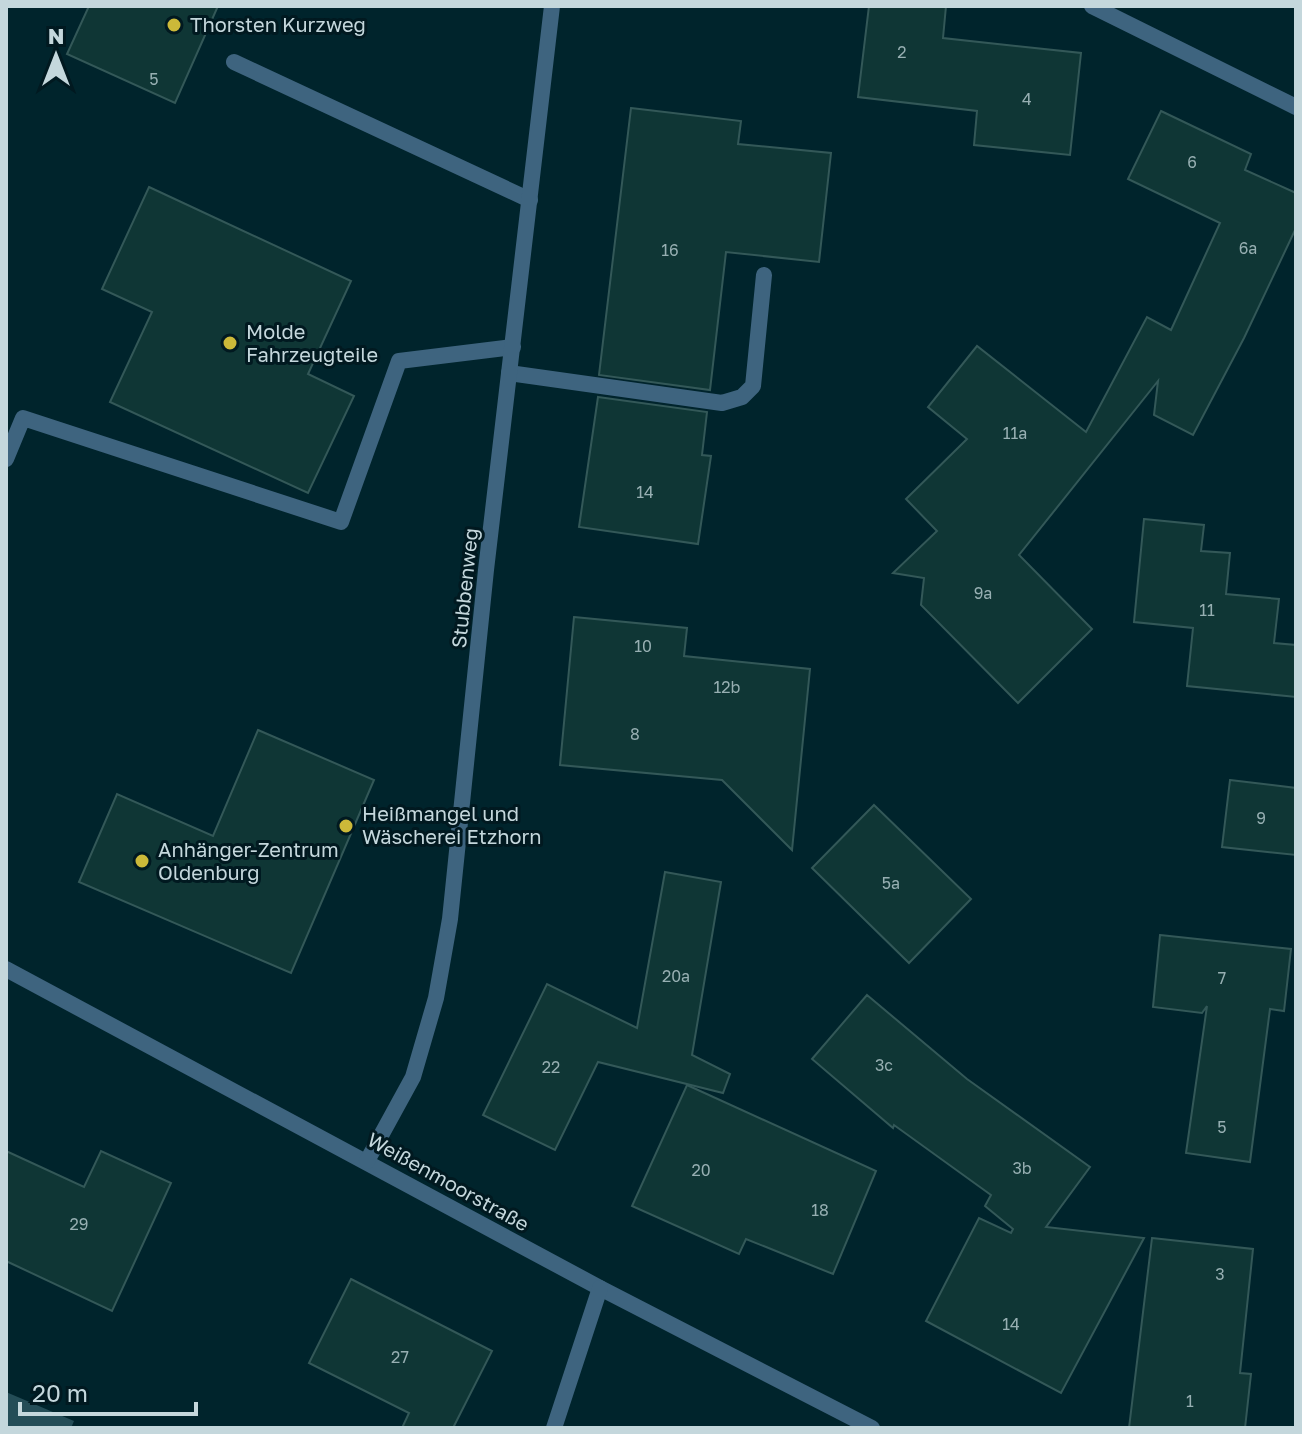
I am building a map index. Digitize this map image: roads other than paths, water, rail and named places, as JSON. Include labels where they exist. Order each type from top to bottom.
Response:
[{"type":"street","name":"Stubbenweg","points":[[367,1161],[413,1077],[439,985],[450,919],[552,6]]},
{"type":"street","points":[[1092,6],[1296,107]]},
{"type":"street","points":[[234,62],[530,200]]},
{"type":"street","points":[[509,373],[722,403],[742,397],[753,386],[764,275]]},
{"type":"street","points":[[6,459],[23,418],[341,522],[399,361],[513,347]]},
{"type":"street","name":"Weißenmoorstraße","points":[[6,969],[600,1288],[872,1428]]},
{"type":"street","points":[[554,1428],[600,1288]]},
{"type":"place","name":"Thorsten Kurzweg","points":[[174,25]]},
{"type":"place","name":"Molde Fahrzeugteile","points":[[230,343]]},
{"type":"place","name":"Heißmangel und Wäscherei Etzhorn","points":[[346,826]]},
{"type":"place","name":"Anhänger-Zentrum Oldenburg","points":[[142,861]]}]
